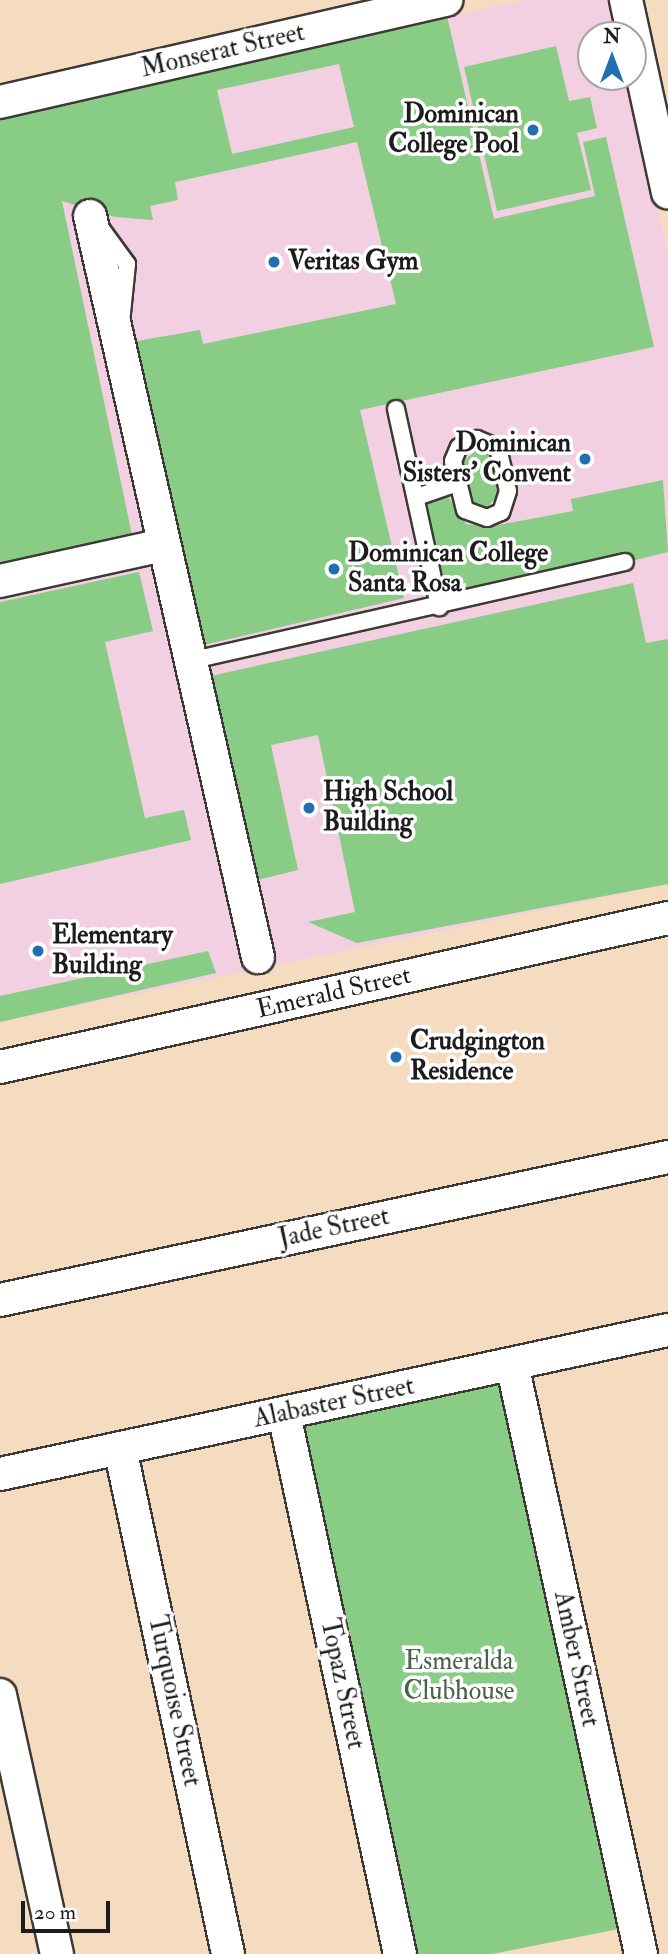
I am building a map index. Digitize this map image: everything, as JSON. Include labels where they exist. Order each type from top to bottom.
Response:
[{"type":"street","name":"Monserat Street","points":[[0,102],[446,0]]},
{"type":"street","points":[[626,0],[668,192]]},
{"type":"street","points":[[90,216],[258,957]]},
{"type":"street","points":[[0,581],[164,545]]},
{"type":"street","name":"Emerald Street","points":[[0,1067],[668,918]]},
{"type":"street","name":"Jade Street","points":[[0,1300],[668,1157]]},
{"type":"street","name":"Alabaster Street","points":[[0,1474],[668,1329]]},
{"type":"street","name":"Amber Street","points":[[512,1364],[641,1954]]},
{"type":"street","name":"Topaz Street","points":[[284,1414],[400,1954]]},
{"type":"street","name":"Turquoise Street","points":[[120,1448],[228,1954]]},
{"type":"street","points":[[0,1695],[57,1954]]},
{"type":"lane","points":[[396,409],[439,607]]},
{"type":"lane","points":[[477,439],[498,447],[508,491],[501,512],[471,515],[457,483],[453,461],[459,447],[477,439]]},
{"type":"lane","points":[[417,497],[457,483]]},
{"type":"lane","points":[[189,661],[439,607],[625,562]]},
{"type":"shaded area","name":"Dominican College Santa Rosa","points":[[524,0],[609,0],[614,21],[577,21],[577,91],[630,91],[668,255],[668,884],[0,1022],[0,119]]},
{"type":"green space","points":[[447,16],[494,219],[595,196],[583,142],[606,137],[654,347],[360,410],[404,598],[187,649],[120,344],[200,330],[203,344],[396,304],[357,142],[175,182],[178,200],[150,206],[153,220],[115,217],[62,201],[132,535],[0,562],[0,119]],"holes":[[[339,64],[354,127],[232,154],[217,90]]]},
{"type":"green space","name":"Dominican College Pool","points":[[556,46],[569,101],[590,97],[597,128],[577,133],[591,190],[497,211],[464,67]]},
{"type":"green space","points":[[477,449],[491,457],[499,495],[484,510],[469,501],[462,463]]},
{"type":"green space","points":[[663,480],[668,552],[434,610],[427,576],[441,572],[427,513],[411,505],[448,496],[466,524],[488,527],[573,511],[571,499]]},
{"type":"green space","points":[[139,572],[153,631],[105,642],[145,818],[184,810],[191,840],[0,884],[0,602]]},
{"type":"green space","points":[[633,583],[646,643],[668,639],[668,884],[357,943],[308,922],[355,912],[318,735],[271,745],[298,870],[237,885],[192,680]]},
{"type":"green space","points":[[208,951],[216,973],[0,1022],[0,996]]},
{"type":"green space","name":"Esmeralda Clubhouse","points":[[506,1375],[624,1928],[492,1954],[406,1954],[293,1426]]},
{"type":"place","name":"Dominican College Pool","points":[[533,130]]},
{"type":"place","name":"Veritas Gym","points":[[274,262]]},
{"type":"place","name":"Dominican Sisters' Convent","points":[[585,459]]},
{"type":"place","name":"Dominican College Santa Rosa","points":[[334,569]]},
{"type":"place","name":"High School Building","points":[[309,808]]},
{"type":"place","name":"Elementary Building","points":[[38,951]]},
{"type":"place","name":"Crudgington Residence","points":[[396,1057]]}]
